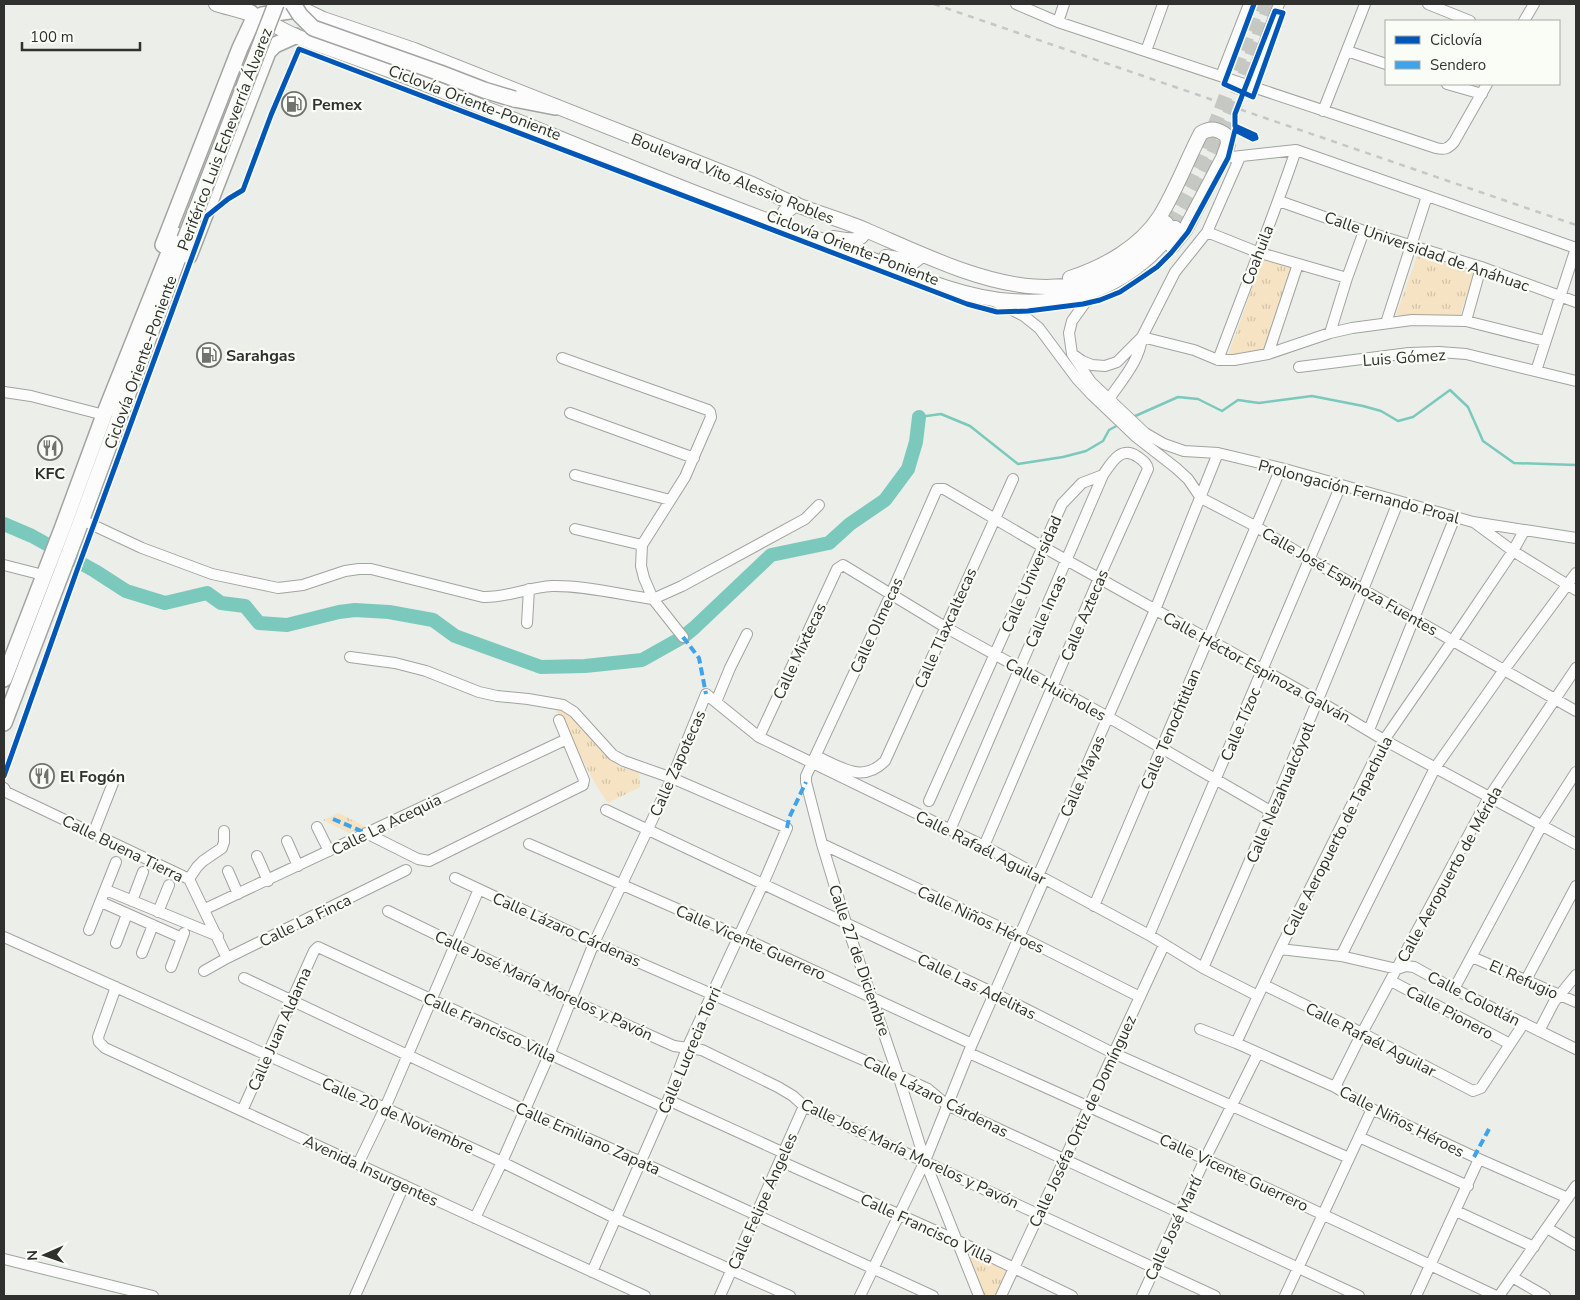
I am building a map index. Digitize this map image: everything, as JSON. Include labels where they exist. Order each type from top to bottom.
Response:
[{"type":"highway","points":[[232,4],[246,10],[262,24],[268,52]]},
{"type":"highway","name":"Periférico Luis Echeverría Álvarez","points":[[69,532],[82,520],[166,290],[180,237],[265,4]]},
{"type":"highway","name":"Periférico Luis Echeverría Álvarez","points":[[4,679],[69,532],[104,415],[276,4]]},
{"type":"highway","points":[[255,16],[304,9]]},
{"type":"highway","points":[[304,9],[300,15],[313,28],[514,100],[555,107]]},
{"type":"highway","points":[[146,312],[150,278],[240,48],[255,16]]},
{"type":"highway","points":[[166,290],[181,273],[268,52],[275,45],[295,36]]},
{"type":"highway","points":[[240,48],[252,43],[264,47],[268,52]]},
{"type":"highway","name":"Periférico Luis Echeverría Álvarez","points":[[4,723],[51,570]]},
{"type":"main road","name":"Boulevard Vito Alessio Robles","points":[[216,4],[255,16],[295,36],[392,71],[782,226],[863,255],[901,271],[989,299],[1035,301],[1068,298],[1092,293],[1123,277],[1153,254],[1170,225],[1128,262],[1106,275],[1077,284],[1039,288],[996,281],[796,204],[752,184],[414,50],[304,9]]},
{"type":"main road","points":[[255,16],[286,4]]},
{"type":"main road","points":[[304,9],[319,22],[315,31],[315,43]]},
{"type":"main road","points":[[1039,288],[1076,276],[1110,261],[1131,248],[1159,217],[1200,133],[1208,129],[1219,130],[1227,136],[1228,144],[1223,158],[1186,230],[1165,254],[1148,269],[1122,286],[1092,293]]},
{"type":"main road","points":[[782,226],[785,212],[796,204]]},
{"type":"main road","points":[[796,231],[854,240],[862,237],[866,230]]},
{"type":"main road","points":[[863,255],[912,262],[922,254]]},
{"type":"street","points":[[1016,4],[1058,22],[1444,150],[1454,142],[1487,85]]},
{"type":"street","points":[[1058,22],[1064,4]]},
{"type":"street","points":[[1146,50],[1163,4]]},
{"type":"street","points":[[1221,76],[1249,4]]},
{"type":"street","points":[[1248,86],[1279,4]]},
{"type":"street","points":[[1323,111],[1365,4]]},
{"type":"street","points":[[1428,4],[1468,20]]},
{"type":"street","points":[[1525,20],[1534,4]]},
{"type":"street","points":[[1347,50],[1385,64]]},
{"type":"street","points":[[1451,85],[1482,94]]},
{"type":"street","points":[[1223,158],[1296,150],[1576,248],[1536,371]]},
{"type":"street","name":"Coahuila","points":[[1218,360],[1257,252],[1279,201],[1296,150]]},
{"type":"street","points":[[1072,354],[1092,365],[1105,366],[1117,362],[1142,337],[1175,272],[1207,232],[1240,157]]},
{"type":"street","points":[[1386,324],[1427,196]]},
{"type":"street","name":"Calle Universidad de Anáhuac","points":[[1279,201],[1364,231],[1481,267],[1576,302]]},
{"type":"street","points":[[1330,333],[1364,231]]},
{"type":"street","points":[[1207,232],[1257,252],[1347,278]]},
{"type":"street","points":[[1268,354],[1298,264]]},
{"type":"street","points":[[1466,321],[1481,267]]},
{"type":"street","points":[[1092,293],[1072,321],[1069,333],[1072,354],[1091,382],[1109,399],[1114,411]]},
{"type":"street","points":[[989,299],[1024,316],[1035,324],[1077,379],[1140,435]]},
{"type":"street","points":[[1142,337],[1194,350],[1218,360],[1242,359],[1268,354],[1330,333],[1412,320],[1466,321],[1545,341]]},
{"type":"street","points":[[1109,399],[1141,348],[1142,337]]},
{"type":"street","name":"Luis Gómez","points":[[1299,367],[1409,353],[1439,352],[1466,354],[1576,381]]},
{"type":"street","points":[[562,358],[710,412],[711,418],[685,477],[642,545],[641,566],[644,578],[654,599],[683,637]]},
{"type":"street","points":[[4,392],[31,396],[104,415]]},
{"type":"street","points":[[570,413],[694,458]]},
{"type":"street","name":"Prolongación Fernando Proal","points":[[1140,435],[1184,451],[1218,454],[1281,468],[1473,522],[1576,538]]},
{"type":"street","name":"Calle José Espinoza Fuentes","points":[[1140,435],[1188,479],[1201,498],[1255,526],[1363,590],[1576,710]]},
{"type":"street","name":"Calle Aztecas","points":[[984,846],[1148,468],[1146,464],[1132,453],[1124,453]]},
{"type":"street","name":"Calle Incas","points":[[950,830],[1104,475],[1115,460],[1124,453]]},
{"type":"street","name":"Calle Mayas","points":[[860,1296],[925,1161],[1108,717],[1155,610],[1218,454]]},
{"type":"street","name":"Calle Tenochtitlan","points":[[1094,906],[1281,468]]},
{"type":"street","points":[[575,475],[670,500]]},
{"type":"street","name":"Calle Universidad","points":[[929,801],[1062,504],[1082,483],[1104,475]]},
{"type":"street","name":"Calle Tlaxcaltecas","points":[[814,760],[855,773],[870,772],[877,769],[885,761],[1013,479]]},
{"type":"street","name":"Calle Tízoc","points":[[1149,935],[1341,485]]},
{"type":"street","name":"Calle Héctor Espinoza Galván","points":[[940,488],[1263,669],[1370,730],[1384,740],[1576,844]]},
{"type":"street","name":"Calle Olmecas","points":[[814,760],[891,594],[935,492],[940,488]]},
{"type":"street","name":"Calle Nezahualcóyotl","points":[[1203,968],[1319,701],[1398,502]]},
{"type":"street","points":[[82,520],[142,548],[212,574],[278,588],[304,585],[345,571],[371,569],[483,597],[501,596],[542,587],[564,587],[654,599],[682,586],[805,519],[819,505]]},
{"type":"street","points":[[1370,730],[1455,517]]},
{"type":"street","points":[[1473,522],[1512,550],[1572,588]]},
{"type":"street","points":[[575,529],[642,545]]},
{"type":"street","name":"Calle Aeropuerto de Tapachula","points":[[1236,1043],[1280,949],[1384,740],[1453,640],[1524,530]]},
{"type":"street","points":[[4,565],[51,570]]},
{"type":"street","name":"Calle Huicholes","points":[[841,566],[846,566],[945,628],[1108,717],[1272,812]]},
{"type":"street","name":"Calle Mixtecas","points":[[760,737],[837,568],[841,566]]},
{"type":"street","points":[[1341,956],[1435,768],[1504,670],[1572,588],[1576,574]]},
{"type":"street","points":[[527,623],[529,589]]},
{"type":"street","points":[[716,702],[747,634]]},
{"type":"street","points":[[350,657],[395,663],[426,671],[479,692],[564,705],[574,712],[613,755],[624,762],[672,778]]},
{"type":"street","name":"Calle Aeropuerto de Mérida","points":[[1335,1087],[1489,797],[1576,668]]},
{"type":"street","name":"Calle Rafaél Aguilar","points":[[706,694],[760,737],[814,760],[984,846],[1149,935],[1203,968],[1258,996]]},
{"type":"street","name":"Calle Zapotecas","points":[[476,1218],[549,1055],[594,943],[672,778],[706,694]]},
{"type":"street","points":[[366,833],[425,861],[434,859],[583,786],[585,782],[559,720]]},
{"type":"street","name":"Calle La Acequia","points":[[205,909],[268,881],[567,738]]},
{"type":"street","name":"Calle 27 de Diciembre","points":[[814,760],[806,776],[806,782],[822,844],[846,923],[873,997],[925,1161],[979,1296]]},
{"type":"street","points":[[1454,990],[1542,825],[1576,772]]},
{"type":"street","points":[[93,834],[115,778]]},
{"type":"street","name":"Calle Lucrecia Torri","points":[[592,1272],[641,1162],[687,1048],[787,828],[672,778]]},
{"type":"street","name":"Calle Buena Tierra","points":[[4,792],[190,879],[227,958]]},
{"type":"street","name":"Calle Las Adelitas","points":[[606,810],[647,831],[994,993],[1113,1052],[1349,1158]]},
{"type":"street","points":[[317,827],[330,851]]},
{"type":"street","points":[[190,879],[203,861],[222,848],[224,831]]},
{"type":"street","points":[[287,841],[298,866]]},
{"type":"street","name":"Calle Vicente Guerrero","points":[[530,844],[873,997],[971,1049],[1090,1106],[1498,1296]]},
{"type":"street","name":"Calle Niños Héroes","points":[[822,844],[1019,936],[1140,997]]},
{"type":"street","points":[[257,856],[268,881]]},
{"type":"street","points":[[89,930],[116,862]]},
{"type":"street","name":"Calle La Finca","points":[[204,971],[406,870]]},
{"type":"street","points":[[228,871],[238,894]]},
{"type":"street","points":[[132,901],[143,872]]},
{"type":"street","name":"Calle Lázaro Cárdenas","points":[[455,878],[594,943],[898,1075],[928,1089],[948,1104],[1359,1296]]},
{"type":"street","points":[[158,912],[169,885]]},
{"type":"street","points":[[1526,980],[1576,886]]},
{"type":"street","points":[[358,1164],[385,1108],[479,889]]},
{"type":"street","points":[[106,890],[218,936]]},
{"type":"street","points":[[101,902],[182,938]]},
{"type":"street","name":"Calle José María Morelos y Pavón","points":[[388,911],[571,1000],[674,1046],[702,1050],[778,1087],[793,1096],[804,1106],[1216,1296]]},
{"type":"street","points":[[116,943],[127,914]]},
{"type":"street","points":[[171,967],[187,924]]},
{"type":"street","points":[[142,953],[153,925]]},
{"type":"street","name":"Calle 20 de Noviembre","points":[[4,937],[385,1108],[502,1162],[615,1218],[790,1296]]},
{"type":"street","name":"Calle Joséfa Ortiz de Domínguez","points":[[1001,1296],[1164,945]]},
{"type":"street","name":"Calle Francisco Villa","points":[[317,948],[549,1055],[666,1103],[782,1157],[898,1215],[956,1240],[1072,1296]]},
{"type":"street","name":"Calle Juan Aldama","points":[[242,1111],[317,948]]},
{"type":"street","name":"Calle Colotlán","points":[[1280,949],[1341,956],[1397,969],[1406,966],[1414,968],[1454,990],[1576,1049]]},
{"type":"street","name":"El Refugio","points":[[1472,957],[1576,1002]]},
{"type":"street","points":[[1539,1031],[1550,1010],[1576,975]]},
{"type":"street","name":"Calle Emiliano Zapata","points":[[244,978],[524,1110],[933,1296]]},
{"type":"street","name":"Calle Pionero","points":[[1391,981],[1510,1044]]},
{"type":"street","name":"Calle Rafaél Aguilar","points":[[1264,985],[1362,1033],[1472,1091],[1478,1090],[1510,1044]]},
{"type":"street","name":"Avenida Insurgentes","points":[[116,987],[100,1032],[99,1042],[105,1048],[645,1296]]},
{"type":"street","points":[[1510,1044],[1524,1023]]},
{"type":"street","name":"Calle Niños Héroes","points":[[1200,1029],[1335,1087],[1372,1109],[1568,1198]]},
{"type":"street","name":"Calle José Martí","points":[[1142,1296],[1205,1159],[1258,1053]]},
{"type":"street","name":"Calle Felipe Ángeles","points":[[720,1296],[804,1106]]},
{"type":"street","points":[[1285,1296],[1372,1109]]},
{"type":"street","name":"Calle Niños Héroes","points":[[1359,1137],[1468,1186]]},
{"type":"street","points":[[1416,1296],[1479,1159]]},
{"type":"street","points":[[355,1296],[404,1185]]},
{"type":"street","points":[[1498,1296],[1576,1186]]},
{"type":"street","points":[[1456,1211],[1534,1247]]},
{"type":"street","points":[[1547,1228],[1576,1245]]},
{"type":"street","points":[[4,1259],[153,1296]]},
{"type":"street","points":[[1512,1278],[1545,1296]]},
{"type":"green space","points":[[1418,254],[1475,272],[1460,315],[1396,315]]},
{"type":"green space","points":[[1262,260],[1292,265],[1263,352],[1227,358]]},
{"type":"green space","points":[[563,707],[619,767],[639,772],[640,787],[608,803],[596,785],[555,708]]},
{"type":"green space","points":[[339,813],[366,827],[351,834],[323,820]]},
{"type":"green space","points":[[966,1252],[1008,1271],[996,1296],[983,1296]]},
{"type":"waterway","points":[[1133,417],[1178,397],[1198,399],[1222,411],[1238,400],[1259,403],[1312,396],[1381,411],[1398,421],[1413,417],[1450,390],[1468,407],[1483,441],[1514,463],[1576,465]]},
{"type":"waterway","points":[[919,417],[941,414],[970,426],[1018,464],[1063,457],[1086,451],[1103,441],[1109,430],[1120,424]]},
{"type":"waterway","points":[[4,524],[32,536],[95,571],[126,591],[165,603],[207,593],[221,603],[245,606],[259,623],[287,625],[339,612],[355,610],[389,612],[433,620],[455,636],[541,667],[585,666],[642,660],[683,637],[771,555],[829,543],[850,524],[885,500],[908,469],[916,442],[919,417]]},
{"type":"tunnel","points":[[1166,223],[1207,144],[1259,4]]},
{"type":"tunnel","points":[[1175,228],[1204,174],[1216,146],[1270,4]]},
{"type":"railway","points":[[934,4],[1576,225]]},
{"type":"marked path","points":[[683,637],[699,658],[706,694]]},
{"type":"marked path","points":[[787,828],[789,818],[806,782]]},
{"type":"marked path","points":[[333,819],[366,833]]},
{"type":"marked path","points":[[1474,1157],[1489,1129]]},
{"type":"cycle path","name":"Ciclovía Oriente-Poniente","points":[[4,776],[207,216],[243,190],[271,115],[299,49],[967,304],[997,312],[1028,311],[1083,304],[1120,292],[1157,267],[1188,232],[1228,158],[1235,130],[1253,139],[1256,138],[1255,135],[1235,126],[1235,114],[1275,11],[1283,13],[1253,97],[1224,84],[1254,4]]},
{"type":"place","name":"Pemex","points":[[294,104]]},
{"type":"place","name":"Sarahgas","points":[[209,355]]},
{"type":"place","name":"KFC","points":[[50,448]]},
{"type":"place","name":"El Fogón","points":[[42,776]]}]
